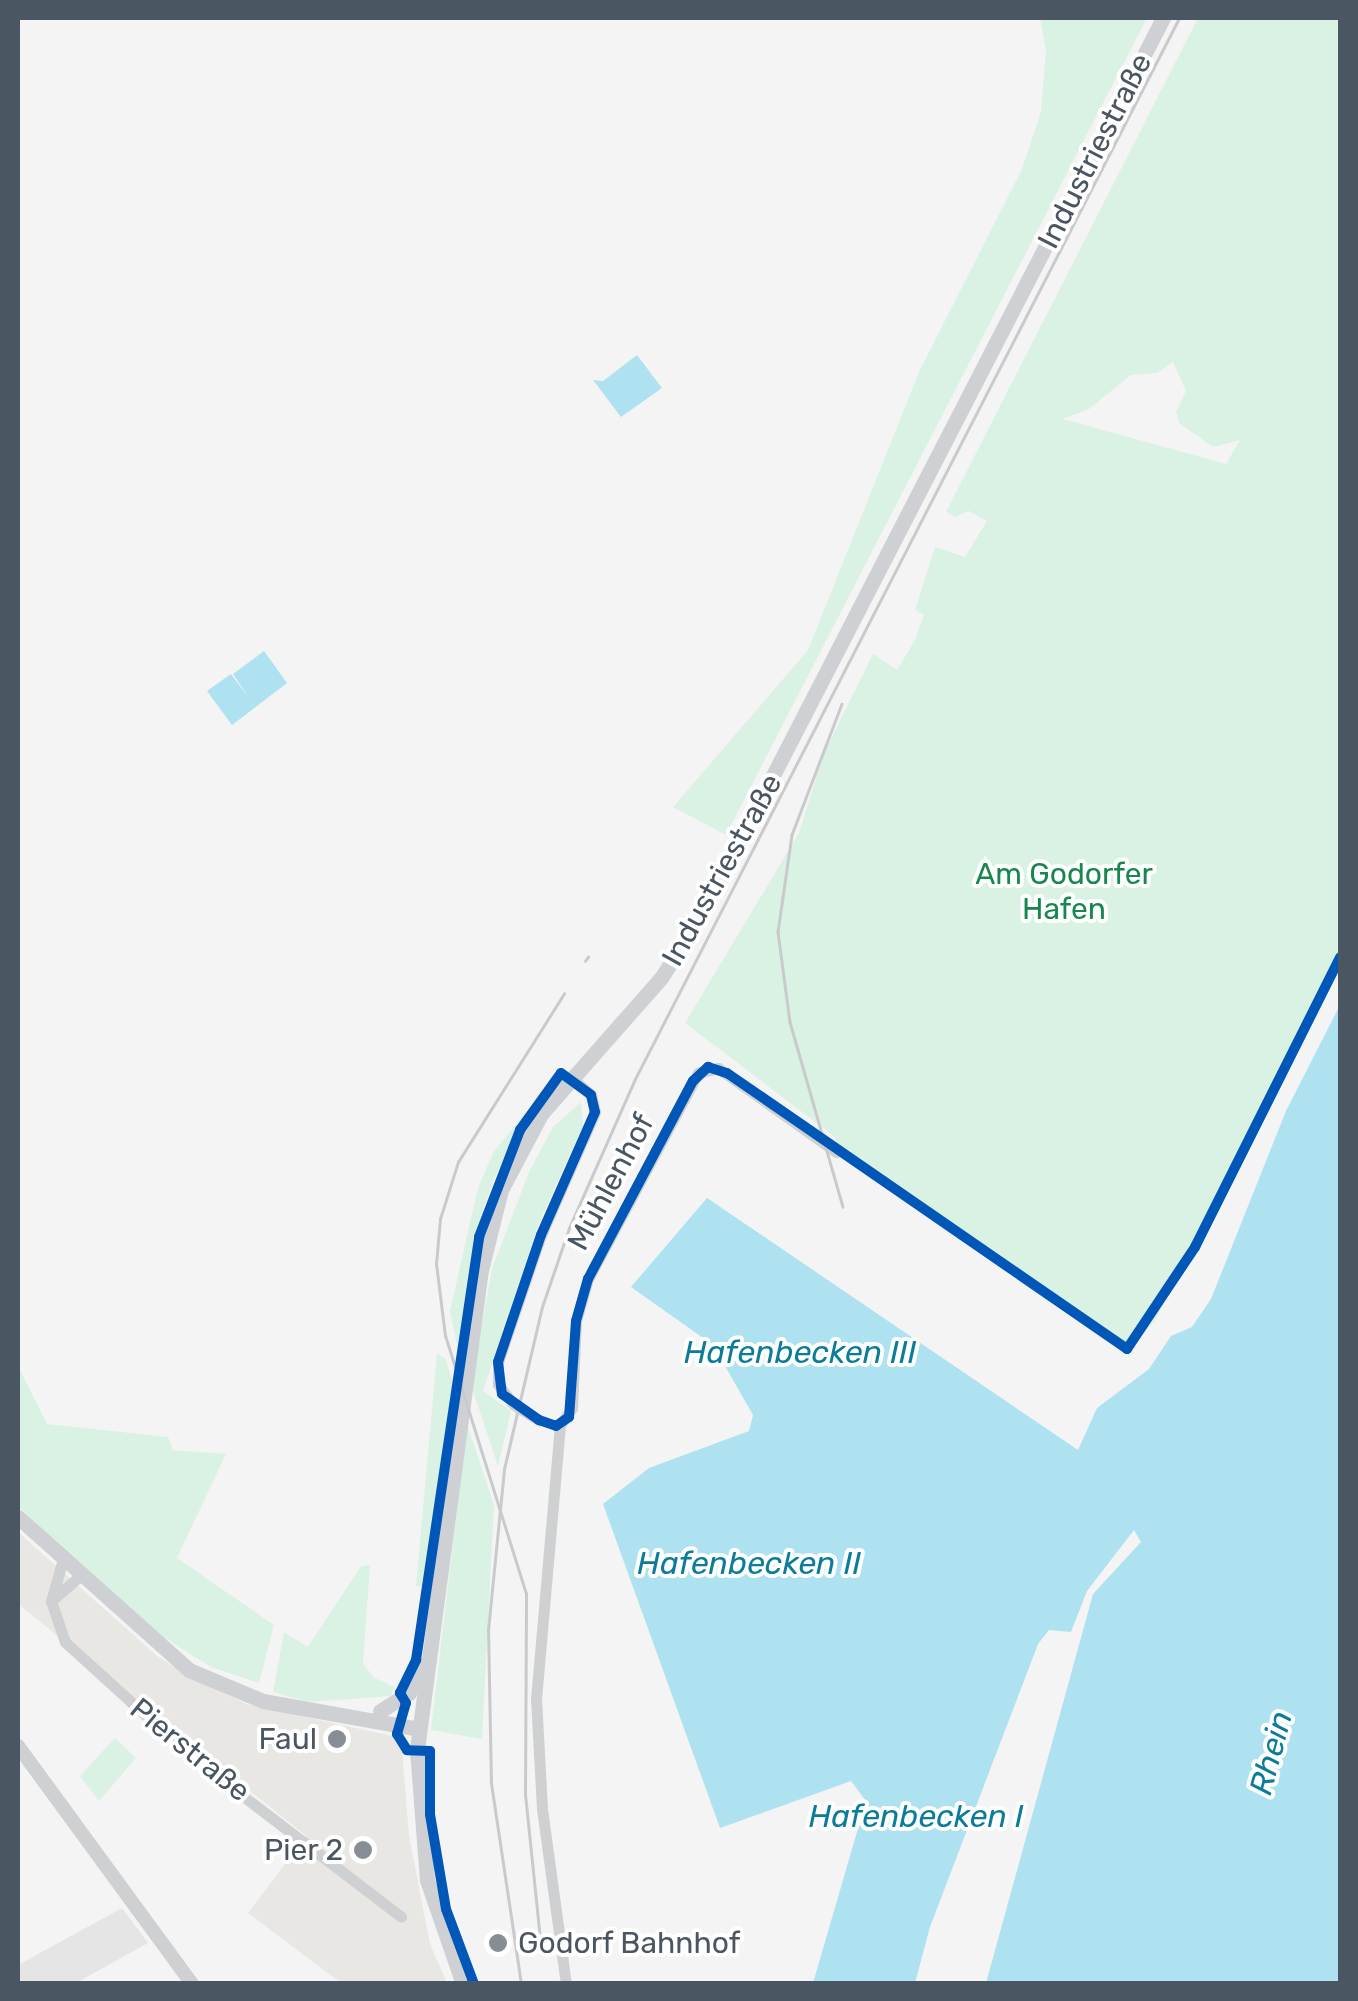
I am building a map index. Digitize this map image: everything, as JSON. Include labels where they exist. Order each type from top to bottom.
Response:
[{"type":"main road","name":"Industriestraße","points":[[463,1984],[427,1880],[416,1791],[419,1721],[490,1226],[524,1142],[570,1076],[662,978],[700,919],[1163,18]]},
{"type":"main road","points":[[18,1517],[189,1670],[263,1701],[419,1721]]},
{"type":"main road","points":[[380,1710],[413,1687],[432,1634]]},
{"type":"main road","points":[[328,1712],[380,1710],[419,1721]]},
{"type":"street","name":"Mühlenhof","points":[[566,1984],[542,1808],[536,1698],[560,1425],[572,1408],[576,1320],[593,1266],[703,1068],[727,1073],[836,1152]]},
{"type":"street","name":"Mühlenhof","points":[[560,1425],[540,1420],[513,1404],[498,1384],[498,1362],[541,1236],[595,1112],[592,1094],[570,1076]]},
{"type":"street","points":[[50,1601],[63,1560]]},
{"type":"street","points":[[50,1601],[80,1576]]},
{"type":"street","name":"Pierstraße","points":[[50,1601],[65,1642],[151,1721],[401,1917]]},
{"type":"street","points":[[18,1746],[192,1984]]},
{"type":"shaded area","points":[[18,1532],[157,1656],[196,1680],[247,1704],[401,1738],[409,1836],[430,1944],[447,1983],[341,1983],[248,1913],[306,1836],[18,1604]]},
{"type":"shaded area","points":[[122,1908],[148,1943],[76,1983],[18,1983],[18,1965]]},
{"type":"green space","points":[[1040,18],[1147,18],[726,835],[673,807],[808,650],[919,372],[1022,169],[1041,112],[1046,51]]},
{"type":"green space","name":"Am Godorfer Hafen","points":[[1198,18],[1340,18],[1340,950],[1155,1320],[1132,1348],[839,1152],[835,1137],[685,1023],[799,833],[824,753],[873,654],[897,670],[915,640],[924,615],[915,610],[935,547],[965,557],[987,521],[969,511],[955,517],[946,512]],"holes":[[[1173,362],[1186,391],[1176,412],[1179,423],[1213,447],[1240,440],[1226,464],[1063,419],[1089,409],[1131,375],[1157,373]]]},
{"type":"green space","points":[[534,1102],[494,1178],[480,1219],[457,1345],[450,1311],[478,1188],[493,1153]]},
{"type":"green space","points":[[581,1102],[583,1126],[540,1220],[483,1391],[511,1411],[498,1466],[471,1385],[492,1269],[529,1172],[553,1127]]},
{"type":"green space","points":[[437,1354],[445,1358],[454,1385],[425,1587],[416,1586]]},
{"type":"green space","points":[[18,1366],[47,1424],[168,1437],[173,1450],[226,1454],[177,1558],[274,1625],[259,1683],[211,1667],[149,1628],[18,1506]]},
{"type":"green space","points":[[467,1424],[494,1505],[482,1739],[431,1730]]},
{"type":"green space","points":[[370,1565],[363,1663],[373,1677],[394,1687],[391,1696],[308,1702],[273,1692],[284,1632],[308,1647],[361,1566]]},
{"type":"green space","points":[[115,1738],[136,1758],[99,1801],[80,1776]]},
{"type":"water","points":[[637,355],[662,388],[621,417],[593,380],[603,381]]},
{"type":"water","points":[[264,651],[287,683],[232,725],[207,691],[231,674],[249,698],[233,674]]},
{"type":"water","points":[[1340,1005],[1340,1983],[986,1983],[1093,1594],[1141,1542],[1134,1530],[1087,1591],[1071,1632],[1049,1630],[1038,1644],[930,1927],[915,1983],[813,1983],[866,1801],[851,1781],[720,1828],[603,1504],[649,1468],[749,1431],[753,1415],[713,1345],[631,1287],[707,1198],[1078,1450],[1097,1408],[1149,1369],[1171,1336],[1192,1327],[1211,1299],[1286,1111]]},
{"type":"tram line","points":[[521,1984],[491,1784],[488,1630],[504,1469],[542,1307],[569,1228],[635,1079],[1179,18]]},
{"type":"railway","points":[[842,704],[792,835],[778,932],[790,1022],[843,1207]]},
{"type":"railway","points":[[585,961],[588,957]]},
{"type":"railway","points":[[541,1949],[525,1795],[526,1594],[445,1336],[436,1264],[440,1219],[458,1162],[564,994]]},
{"type":"cycle path","points":[[474,1984],[446,1909],[430,1814],[430,1751],[407,1750],[397,1734],[406,1703],[400,1693],[416,1660],[479,1237],[520,1130],[561,1073],[591,1095],[595,1112],[541,1235],[498,1362],[502,1394],[539,1420],[556,1426],[569,1417],[576,1321],[588,1279],[693,1081],[708,1067],[727,1073],[1127,1349],[1195,1247],[1340,957]]},
{"type":"place","name":"Faul","points":[[337,1739]]},
{"type":"place","name":"Pier 2","points":[[363,1850]]},
{"type":"place","name":"Godorf Bahnhof","points":[[498,1943]]},
{"type":"water label","name":"Hafenbecken III","points":[[800,1352]]},
{"type":"water label","name":"Hafenbecken II","points":[[749,1563]]},
{"type":"water label","name":"Rhein","points":[[1271,1753]]},
{"type":"water label","name":"Hafenbecken I","points":[[916,1816]]}]
